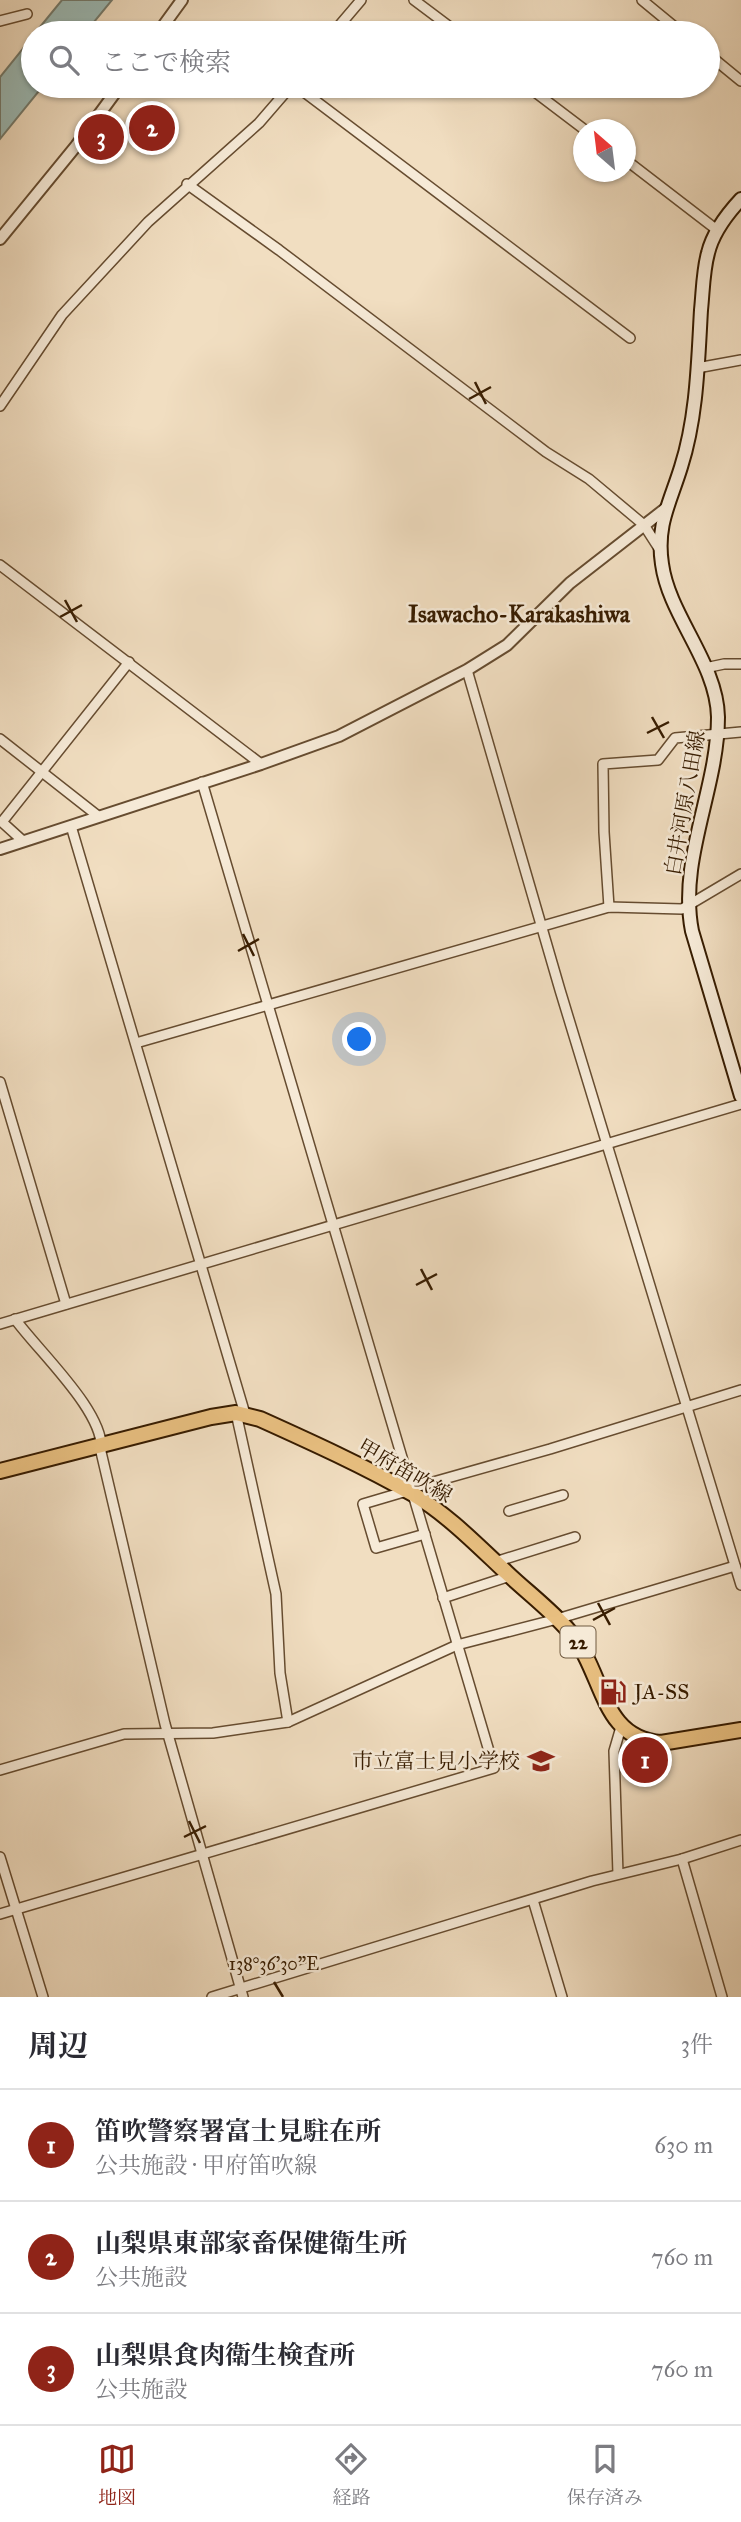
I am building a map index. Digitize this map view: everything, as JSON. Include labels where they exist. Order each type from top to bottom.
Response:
[{"type":"main road","name":"白井河原八田線","points":[[741,199],[717,230],[708,250],[688,443],[665,509],[660,550],[662,568],[669,588],[705,668],[716,705],[717,734],[694,853],[689,904],[692,931],[741,1096]]},
{"type":"main road","name":"甲府笛吹線","points":[[241,1414],[282,1429],[411,1491],[456,1525],[579,1643],[592,1666],[611,1713],[621,1727]]},
{"type":"main road","points":[[0,1471],[211,1417],[241,1414]]},
{"type":"main road","points":[[621,1727],[639,1739],[662,1743],[741,1730]]},
{"type":"street","points":[[167,21],[182,0]]},
{"type":"street","points":[[343,21],[361,0]]},
{"type":"street","points":[[414,0],[442,21]]},
{"type":"street","points":[[642,0],[667,21]]},
{"type":"street","points":[[0,21],[27,13]]},
{"type":"street","points":[[720,64],[741,81]]},
{"type":"street","points":[[0,239],[111,98]]},
{"type":"street","points":[[0,406],[62,315],[148,222],[187,184],[259,123],[281,98]]},
{"type":"street","points":[[312,98],[630,338]]},
{"type":"street","points":[[543,98],[573,121]]},
{"type":"street","points":[[636,168],[717,230]]},
{"type":"street","points":[[187,184],[279,250],[546,452],[589,479],[644,524],[660,550]]},
{"type":"street","points":[[697,368],[741,360]]},
{"type":"street","points":[[0,849],[339,736],[467,670],[507,645],[570,583],[665,509]]},
{"type":"street","points":[[0,565],[261,764]]},
{"type":"street","points":[[23,841],[2,822],[129,662]]},
{"type":"street","points":[[705,668],[741,664]]},
{"type":"street","points":[[467,670],[685,1406],[741,1585]]},
{"type":"street","points":[[609,907],[603,764],[658,760],[675,738],[741,732]]},
{"type":"street","points":[[0,739],[98,816]]},
{"type":"street","points":[[0,1914],[494,1768],[202,782]]},
{"type":"street","points":[[71,826],[202,1266],[241,1414],[276,1594],[280,1673],[288,1722]]},
{"type":"street","points":[[136,1043],[609,907],[682,909],[741,874]]},
{"type":"street","points":[[0,1082],[66,1304]]},
{"type":"street","points":[[0,1324],[741,1104]]},
{"type":"street","points":[[15,1319],[79,1395],[100,1432],[104,1465],[165,1724],[170,1733],[242,1992]]},
{"type":"street","points":[[425,1534],[376,1548],[363,1504],[741,1390]]},
{"type":"street","points":[[509,1511],[563,1495]]},
{"type":"street","points":[[495,1562],[575,1537]]},
{"type":"street","points":[[0,1770],[124,1734],[213,1733],[288,1722],[457,1645],[557,1619],[735,1566]]},
{"type":"street","points":[[443,1598],[510,1576]]},
{"type":"street","points":[[618,1874],[614,1751],[621,1727]]},
{"type":"street","points":[[212,1997],[242,1992],[399,1938],[741,1840]]},
{"type":"street","points":[[0,1857],[43,1997]]},
{"type":"street","points":[[682,1859],[722,1997]]},
{"type":"street","points":[[533,1900],[562,1997]]},
{"type":"water","points":[[62,0],[112,0],[95,21],[45,21]]},
{"type":"water","points":[[21,51],[21,98],[33,98],[0,139],[0,77]]},
{"type":"place","name":"山梨県東部家畜保健衛生所","points":[[152,128]]},
{"type":"place","name":"山梨県食肉衛生検査所","points":[[101,137]]},
{"type":"place","name":"JA-SS","points":[[613,1692]]},
{"type":"place","name":"笛吹警察署富士見駐在所","points":[[645,1760]]},
{"type":"place","name":"市立富士見小学校","points":[[541,1761]]},
{"type":"district","name":"Isawacho-Karakashiwa","points":[[519,614]]}]
